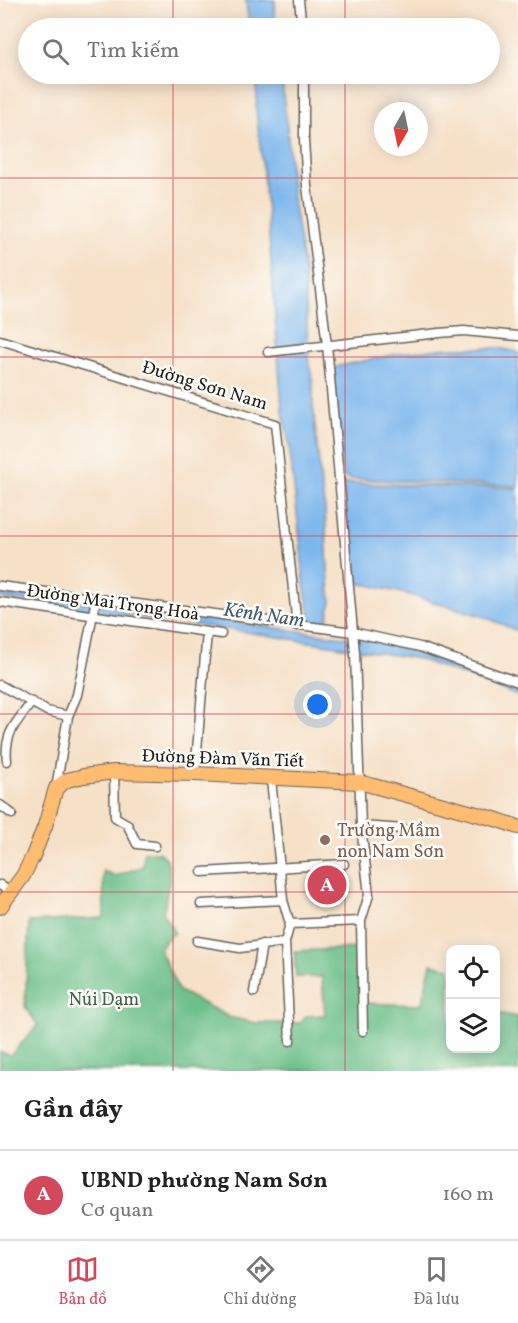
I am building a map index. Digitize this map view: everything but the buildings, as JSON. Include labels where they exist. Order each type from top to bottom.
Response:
[{"type":"main road","name":"Đường Đàm Văn Tiết","points":[[56,788],[67,780],[114,772],[359,782],[518,827]]},
{"type":"main road","points":[[0,907],[5,889],[23,876],[33,856],[56,788]]},
{"type":"street","points":[[299,0],[301,18]]},
{"type":"street","points":[[304,84],[307,186],[319,277],[355,653],[359,782],[369,895],[361,921],[363,1031]]},
{"type":"street","points":[[268,352],[464,331],[518,336]]},
{"type":"street","name":"Đường Sơn Nam","points":[[0,340],[275,424],[297,626]]},
{"type":"street","points":[[0,586],[353,632],[420,647],[518,682]]},
{"type":"street","points":[[56,788],[68,716],[77,695],[96,598]]},
{"type":"street","name":"Đường Mai Trọng Hoà","points":[[0,602],[221,634]]},
{"type":"street","points":[[195,774],[207,632]]},
{"type":"street","points":[[0,685],[47,711],[68,716]]},
{"type":"street","points":[[7,761],[6,747],[9,735],[32,702]]},
{"type":"street","points":[[114,772],[115,817],[127,824],[137,844],[154,846]]},
{"type":"street","points":[[271,778],[283,900],[290,924],[285,942],[290,1041]]},
{"type":"street","points":[[0,805],[12,814]]},
{"type":"street","points":[[362,826],[404,829]]},
{"type":"street","points":[[202,872],[344,864]]},
{"type":"street","points":[[201,904],[283,900]]},
{"type":"street","points":[[290,924],[361,921]]},
{"type":"street","points":[[197,941],[240,948],[285,942]]},
{"type":"street","points":[[254,992],[262,944]]},
{"type":"green space","name":"Núi Dạm","points":[[144,852],[159,852],[167,859],[170,877],[163,914],[175,933],[166,940],[160,950],[179,991],[229,1017],[255,1023],[300,1023],[306,1016],[325,1015],[322,977],[296,977],[294,951],[358,948],[360,1003],[421,1005],[431,964],[446,967],[446,1053],[500,1053],[500,1014],[518,1017],[518,1071],[0,1071],[0,1052],[11,1055],[38,1025],[25,1007],[29,922],[104,918],[103,871],[116,876],[143,866]]},
{"type":"water","points":[[246,0],[275,0],[275,18],[248,18]]},
{"type":"water","points":[[256,84],[283,84],[292,193],[304,268],[309,362],[325,509],[331,602],[327,621],[321,624],[311,621],[304,585],[289,445],[282,407],[268,222],[256,108]]},
{"type":"water","points":[[447,348],[499,348],[518,352],[518,486],[343,477],[333,370],[339,366],[402,353]]},
{"type":"water","points":[[343,483],[518,488],[518,631],[485,617],[403,593],[354,582],[351,579]]},
{"type":"water","name":"Kênh Nam","points":[[0,591],[367,640],[421,653],[518,688],[518,696],[419,659],[233,630],[0,598]]},
{"type":"place","name":"Trường Mầm non Nam Sơn","points":[[325,840]]},
{"type":"place","name":"UBND phường Nam Sơn","points":[[327,885]]}]
